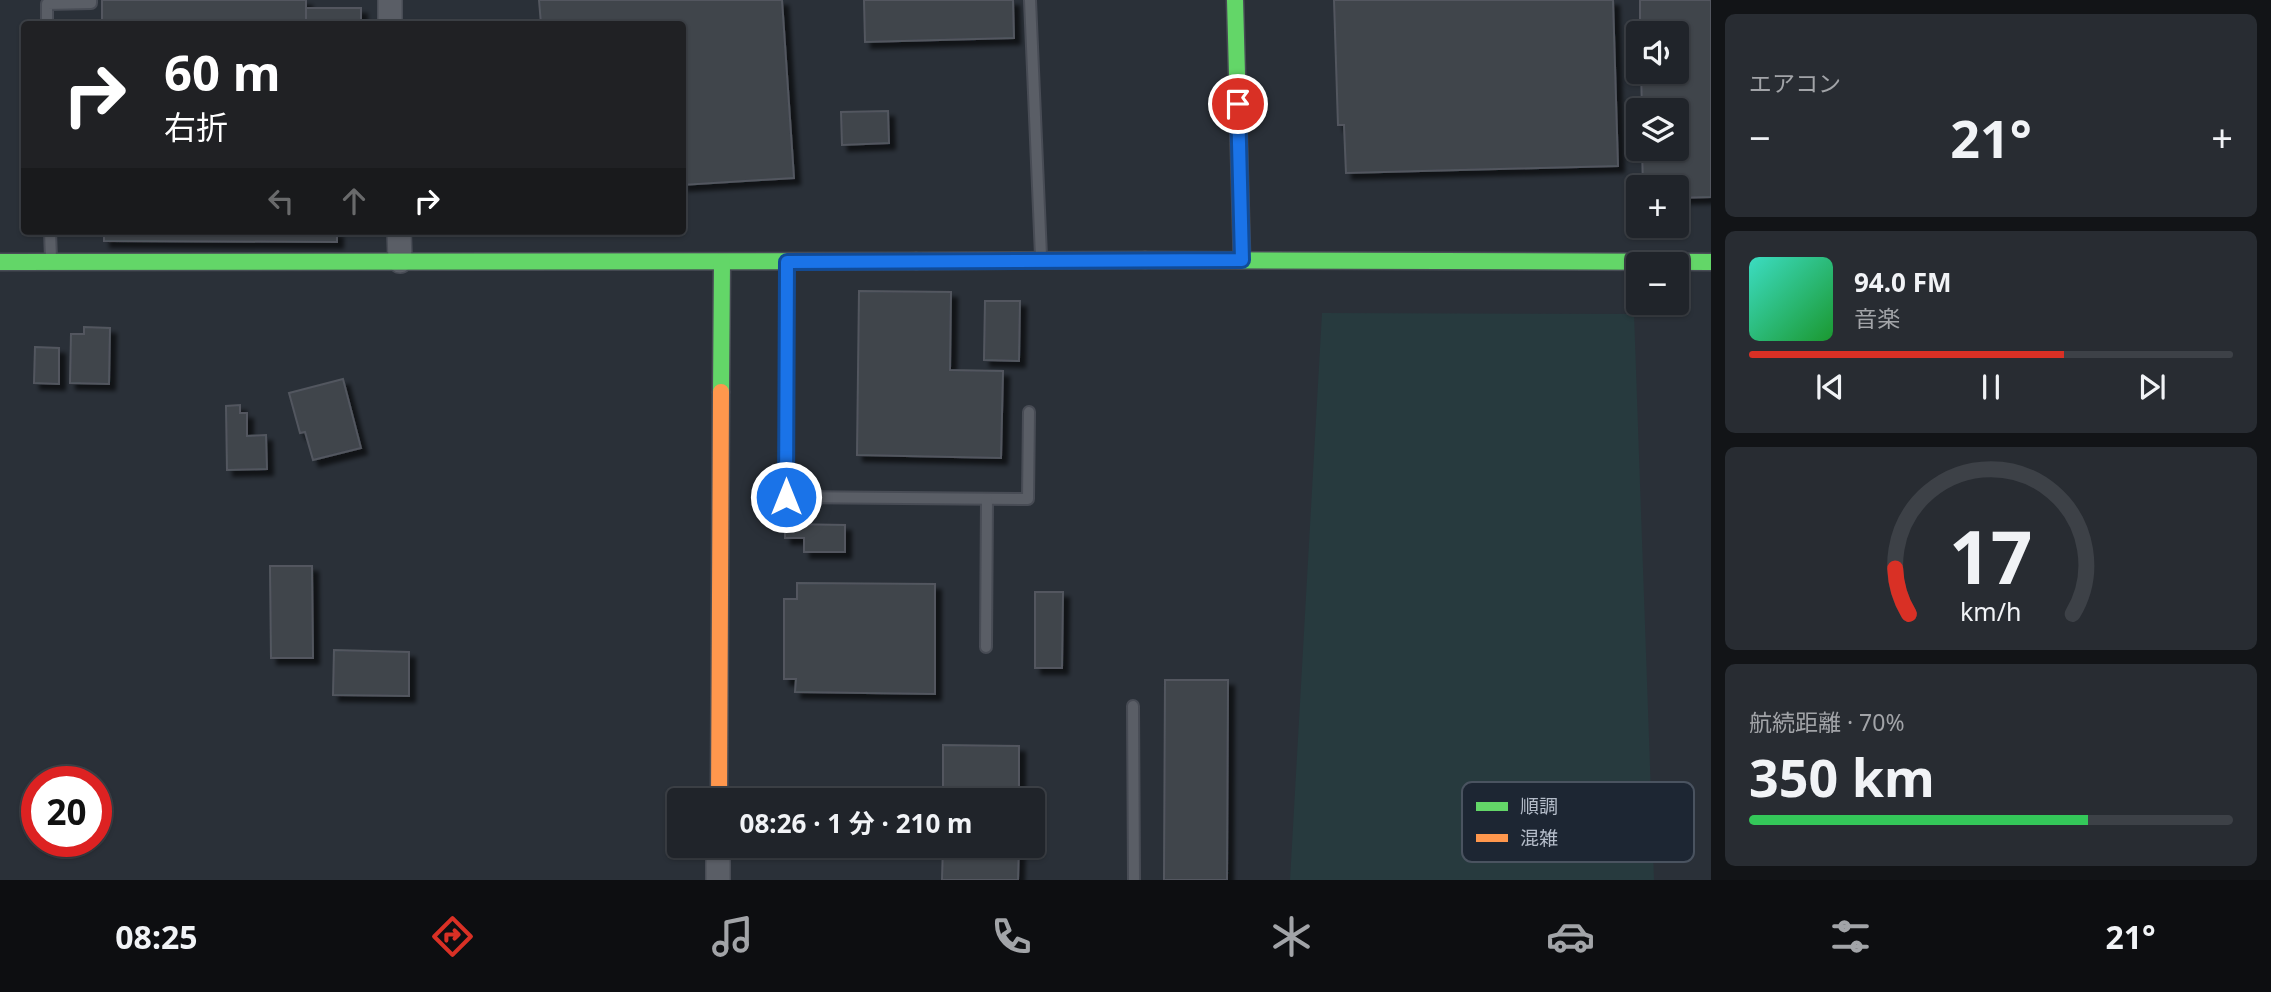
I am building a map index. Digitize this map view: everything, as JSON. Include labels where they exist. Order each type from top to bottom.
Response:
[{"type":"street","points":[[390,0],[390,21]]},
{"type":"street","points":[[1235,0],[1242,260]]},
{"type":"street","points":[[398,235],[400,261]]},
{"type":"street","points":[[0,262],[1711,262]]},
{"type":"street","points":[[719,788],[722,262]]},
{"type":"street","points":[[718,858],[718,880]]},
{"type":"lane","points":[[47,21],[47,4],[91,3],[91,0]]},
{"type":"lane","points":[[1030,0],[1041,260]]},
{"type":"lane","points":[[50,235],[51,262]]},
{"type":"lane","points":[[787,262],[786,497],[1028,499],[1029,412]]},
{"type":"lane","points":[[986,647],[987,499]]},
{"type":"lane","points":[[1133,706],[1134,880]]},
{"type":"green space","points":[[1322,313],[1634,315],[1651,782],[1462,782],[1462,862],[1653,862],[1654,880],[1290,880]]},
{"type":"building","points":[[102,0],[306,0],[306,21],[102,21]]},
{"type":"building","points":[[539,0],[782,0],[794,178],[686,185],[686,21],[541,21]]},
{"type":"building","points":[[864,0],[1013,0],[1014,38],[865,42]]},
{"type":"building","points":[[1334,0],[1613,0],[1618,166],[1346,173],[1344,125],[1338,125]]},
{"type":"building","points":[[1640,0],[1711,0],[1711,197],[1689,198],[1689,175],[1643,175],[1642,161],[1689,161],[1689,98],[1642,98],[1641,84],[1689,84],[1689,21],[1640,21]]},
{"type":"building","points":[[306,8],[361,8],[361,21],[306,21]]},
{"type":"building","points":[[888,111],[889,143],[842,145],[841,112]]},
{"type":"building","points":[[104,235],[337,235],[337,242],[104,241]]},
{"type":"building","points":[[859,291],[951,292],[950,370],[1003,371],[1001,458],[857,455]]},
{"type":"building","points":[[985,301],[1020,301],[1019,361],[984,360]]},
{"type":"building","points":[[84,327],[110,328],[109,384],[70,383],[71,334],[84,334]]},
{"type":"building","points":[[35,347],[59,348],[59,384],[34,383]]},
{"type":"building","points":[[343,379],[361,448],[313,460],[305,432],[300,433],[289,393]]},
{"type":"building","points":[[240,405],[240,413],[247,413],[247,436],[266,435],[267,469],[227,470],[226,406]]},
{"type":"building","points":[[785,524],[845,525],[845,552],[804,552],[804,538],[785,538]]},
{"type":"building","points":[[270,566],[312,566],[313,658],[271,658]]},
{"type":"building","points":[[797,583],[935,584],[935,694],[795,692],[796,679],[784,679],[784,599],[797,599]]},
{"type":"building","points":[[1035,592],[1063,592],[1062,668],[1035,668]]},
{"type":"building","points":[[334,650],[409,652],[409,696],[333,695]]},
{"type":"building","points":[[1165,680],[1228,680],[1227,880],[1164,880]]},
{"type":"building","points":[[943,745],[1019,746],[1019,788],[943,788]]},
{"type":"building","points":[[943,858],[1019,858],[1018,880],[942,880]]},
{"type":"traffic: fast","points":[[1235,0],[1242,260]]},
{"type":"traffic: fast","points":[[1145,260],[1711,262]]},
{"type":"traffic: fast","points":[[0,262],[916,261]]},
{"type":"traffic: fast","points":[[721,392],[722,262]]},
{"type":"traffic: slow","points":[[916,261],[1145,260]]},
{"type":"traffic: slow","points":[[719,788],[721,392]]},
{"type":"route","points":[[786,497],[787,262],[1242,260],[1238,104]]}]
